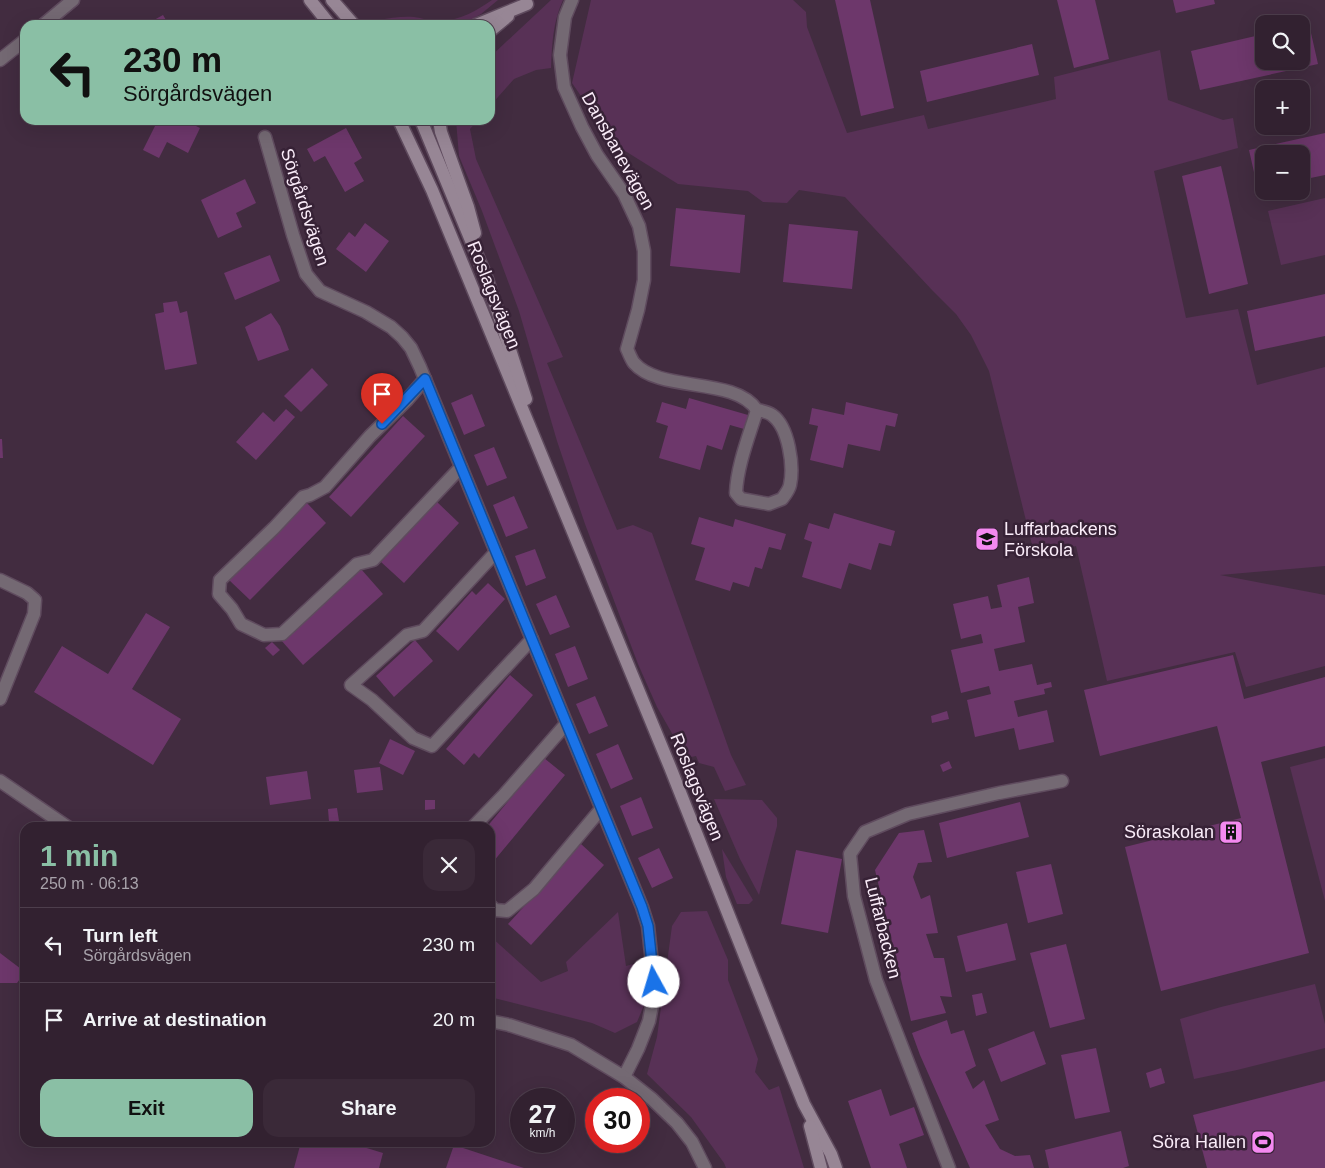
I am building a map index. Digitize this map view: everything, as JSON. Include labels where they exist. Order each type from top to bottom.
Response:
[{"type":"main road","points":[[310,0],[326,20]]},
{"type":"main road","points":[[332,0],[350,20]]},
{"type":"main road","points":[[488,20],[529,2]]},
{"type":"main road","points":[[495,27],[529,2]]},
{"type":"main road","name":"Roslagsvägen","points":[[401,125],[432,190],[670,767],[804,1104],[836,1168]]},
{"type":"main road","name":"Roslagsvägen","points":[[423,125],[487,279],[553,485]]},
{"type":"main road","points":[[439,125],[440,132],[468,207],[487,279]]},
{"type":"main road","name":"Roslagsvägen","points":[[804,1104],[821,1168]]},
{"type":"street","points":[[49,20],[73,0]]},
{"type":"street","name":"Dansbanevägen","points":[[572,0],[566,17],[560,54],[564,87],[597,155],[624,194],[639,226],[644,251],[644,280],[627,349],[634,362],[644,371],[662,378],[723,390],[742,396],[752,403],[757,410],[771,414],[779,422],[785,433],[790,453],[790,487],[782,499],[769,504],[742,499],[736,493],[740,468],[757,410]]},
{"type":"street","points":[[1,55],[20,43]]},
{"type":"street","name":"Sörgårdsvägen","points":[[265,137],[306,274],[320,291],[366,312],[391,327],[410,348],[425,379],[648,926],[654,982],[653,1000],[649,1020],[638,1049],[624,1077]]},
{"type":"street","points":[[425,379],[407,400],[370,436],[325,487],[303,497],[220,580],[218,594],[232,609],[240,624],[264,635],[282,634],[357,564],[373,560],[461,467]]},
{"type":"street","points":[[496,552],[423,631],[407,635],[352,685],[372,700],[413,738],[432,746],[532,639]]},
{"type":"street","points":[[0,580],[27,593],[35,600],[34,614],[0,699]]},
{"type":"street","points":[[478,822],[566,724]]},
{"type":"street","points":[[0,781],[60,822]]},
{"type":"street","name":"Luffarbacken","points":[[949,1168],[876,980],[854,896],[850,854],[865,832],[908,814],[1062,781]]},
{"type":"street","points":[[495,910],[507,911],[534,889],[601,809]]},
{"type":"street","points":[[495,1022],[571,1044],[624,1077],[677,1122],[692,1142],[705,1168]]},
{"type":"shaded area","points":[[492,0],[498,0],[471,20],[448,20],[462,17]]},
{"type":"shaded area","points":[[551,0],[563,0],[555,25],[551,68],[536,70],[514,79],[495,100],[495,52]]},
{"type":"shaded area","points":[[591,0],[793,0],[806,12],[807,27],[847,133],[924,115],[928,129],[1056,99],[1054,77],[1160,50],[1168,100],[1223,120],[1233,118],[1238,148],[1154,171],[1186,318],[1238,309],[1257,385],[1325,367],[1325,566],[1220,575],[1325,595],[1325,666],[1246,687],[1235,652],[1107,681],[1076,546],[1035,557],[989,371],[971,335],[956,314],[845,197],[799,190],[787,203],[763,202],[748,191],[678,184],[614,144],[572,83]]},
{"type":"shaded area","points":[[401,17],[431,20],[379,20]]},
{"type":"shaded area","points":[[456,125],[474,125],[470,129],[476,159],[563,357],[547,363],[617,530],[633,525],[652,533],[731,755],[746,785],[725,791],[714,767],[699,763],[696,756],[686,758],[657,707],[638,664],[585,524],[557,441],[519,311],[482,211],[459,156]]},
{"type":"shaded area","points":[[1325,198],[1325,255],[1281,265],[1268,211]]},
{"type":"shaded area","points":[[1325,758],[1325,901],[1290,767]]},
{"type":"shaded area","points":[[714,799],[762,800],[777,818],[777,826],[759,895],[740,859]]},
{"type":"shaded area","points":[[722,849],[753,900],[749,904],[737,904],[726,877]]},
{"type":"shaded area","points":[[707,911],[728,960],[728,980],[758,1059],[755,1072],[769,1090],[779,1086],[804,1168],[726,1168],[691,1117],[647,1074],[657,1037],[672,926],[681,912]]},
{"type":"shaded area","points":[[618,912],[626,966],[644,961],[647,998],[637,1022],[615,1033],[592,1023],[495,998],[495,941],[541,982],[568,971],[566,962]]},
{"type":"shaded area","points":[[1315,984],[1325,1024],[1325,1048],[1194,1079],[1180,1019]]},
{"type":"building","points":[[835,0],[870,0],[894,108],[861,116]]},
{"type":"building","points":[[1057,0],[1095,0],[1109,59],[1074,68]]},
{"type":"building","points":[[1173,0],[1214,0],[1215,4],[1176,13]]},
{"type":"building","points":[[163,15],[166,20],[154,20]]},
{"type":"building","points":[[1310,28],[1318,64],[1310,66]]},
{"type":"building","points":[[1255,36],[1255,70],[1291,70],[1200,90],[1191,51]]},
{"type":"building","points":[[1032,44],[1039,75],[927,102],[920,71]]},
{"type":"building","points":[[156,125],[194,125],[200,128],[188,153],[167,142],[159,158],[143,150]]},
{"type":"building","points":[[346,128],[362,158],[354,163],[364,181],[345,192],[325,156],[314,162],[307,149]]},
{"type":"building","points":[[1325,133],[1325,175],[1310,178],[1310,145],[1271,145]]},
{"type":"building","points":[[1255,149],[1255,177],[1249,150]]},
{"type":"building","points":[[1221,166],[1248,284],[1209,294],[1182,176]]},
{"type":"building","points":[[245,179],[256,203],[236,213],[242,227],[218,238],[201,200]]},
{"type":"building","points":[[676,208],[745,215],[740,273],[670,266]]},
{"type":"building","points":[[365,223],[389,241],[366,272],[336,249],[349,232],[355,237]]},
{"type":"building","points":[[789,224],[858,231],[852,289],[783,282]]},
{"type":"building","points":[[270,255],[280,281],[235,300],[224,273]]},
{"type":"building","points":[[1325,294],[1325,336],[1255,351],[1247,311]]},
{"type":"building","points":[[177,301],[180,313],[187,311],[197,364],[165,370],[155,314],[164,312],[163,303]]},
{"type":"building","points":[[271,313],[280,326],[289,350],[258,361],[245,327]]},
{"type":"building","points":[[312,368],[328,385],[301,412],[284,396]]},
{"type":"building","points":[[472,394],[485,426],[464,435],[451,403]]},
{"type":"building","points":[[689,398],[748,415],[744,429],[730,425],[722,450],[707,445],[700,470],[659,458],[668,426],[656,422],[662,402],[686,409]]},
{"type":"building","points":[[846,402],[898,414],[895,427],[886,425],[880,451],[848,444],[843,468],[810,460],[818,426],[809,424],[812,408],[844,415]]},
{"type":"building","points":[[286,409],[295,417],[256,460],[236,442],[263,412],[274,422]]},
{"type":"building","points":[[403,416],[425,436],[351,517],[329,497]]},
{"type":"building","points":[[0,439],[2,439],[3,458],[0,458]]},
{"type":"building","points":[[494,447],[507,478],[487,486],[474,455]]},
{"type":"building","points":[[514,496],[528,528],[506,537],[493,505]]},
{"type":"building","points":[[436,501],[459,523],[404,583],[381,562]]},
{"type":"building","points":[[306,502],[326,523],[250,600],[229,580]]},
{"type":"building","points":[[834,513],[895,531],[891,546],[879,543],[871,570],[849,563],[841,589],[802,577],[812,542],[804,539],[809,523],[829,529]]},
{"type":"building","points":[[699,517],[733,527],[735,519],[786,534],[781,550],[769,547],[762,569],[755,567],[749,587],[733,582],[730,591],[695,580],[705,548],[691,544]]},
{"type":"building","points":[[535,549],[546,578],[526,586],[515,556]]},
{"type":"building","points":[[361,569],[383,594],[303,665],[281,640]]},
{"type":"building","points":[[1029,577],[1034,603],[1018,607],[1025,642],[994,649],[999,671],[1032,664],[1037,685],[1051,682],[1052,687],[1044,689],[1045,694],[1014,701],[1018,717],[1047,710],[1054,742],[1019,750],[1014,728],[975,737],[967,700],[991,694],[989,686],[961,693],[951,650],[983,643],[981,634],[961,639],[953,604],[988,596],[991,609],[1002,607],[997,585]]},
{"type":"building","points":[[488,583],[505,599],[458,651],[436,631],[472,591],[476,595]]},
{"type":"building","points":[[556,595],[570,627],[550,635],[536,604]]},
{"type":"building","points":[[146,613],[170,627],[132,689],[181,719],[153,765],[34,692],[62,646],[108,674]]},
{"type":"building","points":[[415,640],[433,661],[394,697],[376,676]]},
{"type":"building","points":[[272,642],[280,650],[273,656],[265,648]]},
{"type":"building","points":[[575,646],[588,679],[568,687],[555,654]]},
{"type":"building","name":"Söraskolan","points":[[1233,655],[1244,699],[1325,677],[1325,746],[1261,762],[1309,953],[1161,991],[1125,847],[1241,818],[1217,726],[1100,756],[1084,690]]},
{"type":"building","points":[[510,675],[533,695],[479,758],[474,753],[464,765],[446,749]]},
{"type":"building","points":[[595,696],[608,726],[589,734],[576,704]]},
{"type":"building","points":[[947,711],[949,719],[932,723],[931,716]]},
{"type":"building","points":[[390,739],[415,751],[403,775],[379,763]]},
{"type":"building","points":[[618,744],[633,779],[611,789],[596,754]]},
{"type":"building","points":[[544,758],[565,775],[495,860],[495,822],[491,822]]},
{"type":"building","points":[[949,761],[952,768],[943,772],[940,765]]},
{"type":"building","points":[[380,767],[383,790],[357,793],[354,770]]},
{"type":"building","points":[[307,771],[311,799],[270,805],[266,777]]},
{"type":"building","points":[[641,797],[653,828],[632,836],[620,806]]},
{"type":"building","points":[[425,800],[435,800],[435,809],[425,810]]},
{"type":"building","points":[[1020,802],[1029,837],[947,858],[939,823]]},
{"type":"building","points":[[337,808],[339,821],[329,822],[328,809]]},
{"type":"building","points":[[924,830],[932,862],[918,863],[913,877],[921,899],[930,895],[938,933],[926,934],[934,958],[944,958],[952,997],[940,996],[946,1013],[911,1021],[875,870],[899,833]]},
{"type":"building","points":[[581,844],[604,865],[531,945],[508,924]]},
{"type":"building","points":[[659,848],[673,878],[652,888],[638,858]]},
{"type":"building","points":[[796,850],[842,859],[828,933],[781,924]]},
{"type":"building","points":[[1051,864],[1063,914],[1028,923],[1016,872]]},
{"type":"building","points":[[1007,923],[1016,960],[966,972],[957,936]]},
{"type":"building","points":[[1066,944],[1085,1019],[1050,1028],[1030,953]]},
{"type":"building","points":[[0,953],[20,968],[20,979],[17,983],[0,983]]},
{"type":"building","points":[[982,993],[987,1013],[976,1016],[972,995]]},
{"type":"building","points":[[947,1020],[951,1034],[964,1030],[976,1066],[965,1072],[973,1089],[984,1080],[999,1120],[985,1125],[1000,1149],[1015,1156],[1030,1155],[1034,1168],[970,1168],[912,1033]]},
{"type":"building","points":[[1034,1031],[1046,1064],[1001,1082],[988,1049]]},
{"type":"building","points":[[1096,1048],[1110,1112],[1075,1119],[1061,1055]]},
{"type":"building","points":[[1161,1068],[1165,1083],[1150,1088],[1146,1073]]},
{"type":"building","name":"Söra Hallen","points":[[1325,1081],[1325,1168],[1207,1168],[1193,1115]]},
{"type":"building","points":[[881,1089],[890,1116],[914,1107],[924,1135],[899,1144],[907,1168],[871,1168],[848,1101]]},
{"type":"building","points":[[1121,1131],[1129,1166],[1123,1168],[1049,1168],[1045,1150]]},
{"type":"building","points":[[300,1147],[363,1147],[383,1153],[379,1168],[294,1168]]},
{"type":"building","points":[[453,1147],[460,1147],[524,1168],[446,1168]]},
{"type":"place","name":"Luffarbackens Förskola","points":[[987,539]]},
{"type":"place","name":"Söraskolan","points":[[1231,832]]},
{"type":"place","name":"Söra Hallen","points":[[1263,1142]]},
{"type":"route","points":[[382,424],[425,379],[642,907],[648,926],[654,982]]}]
